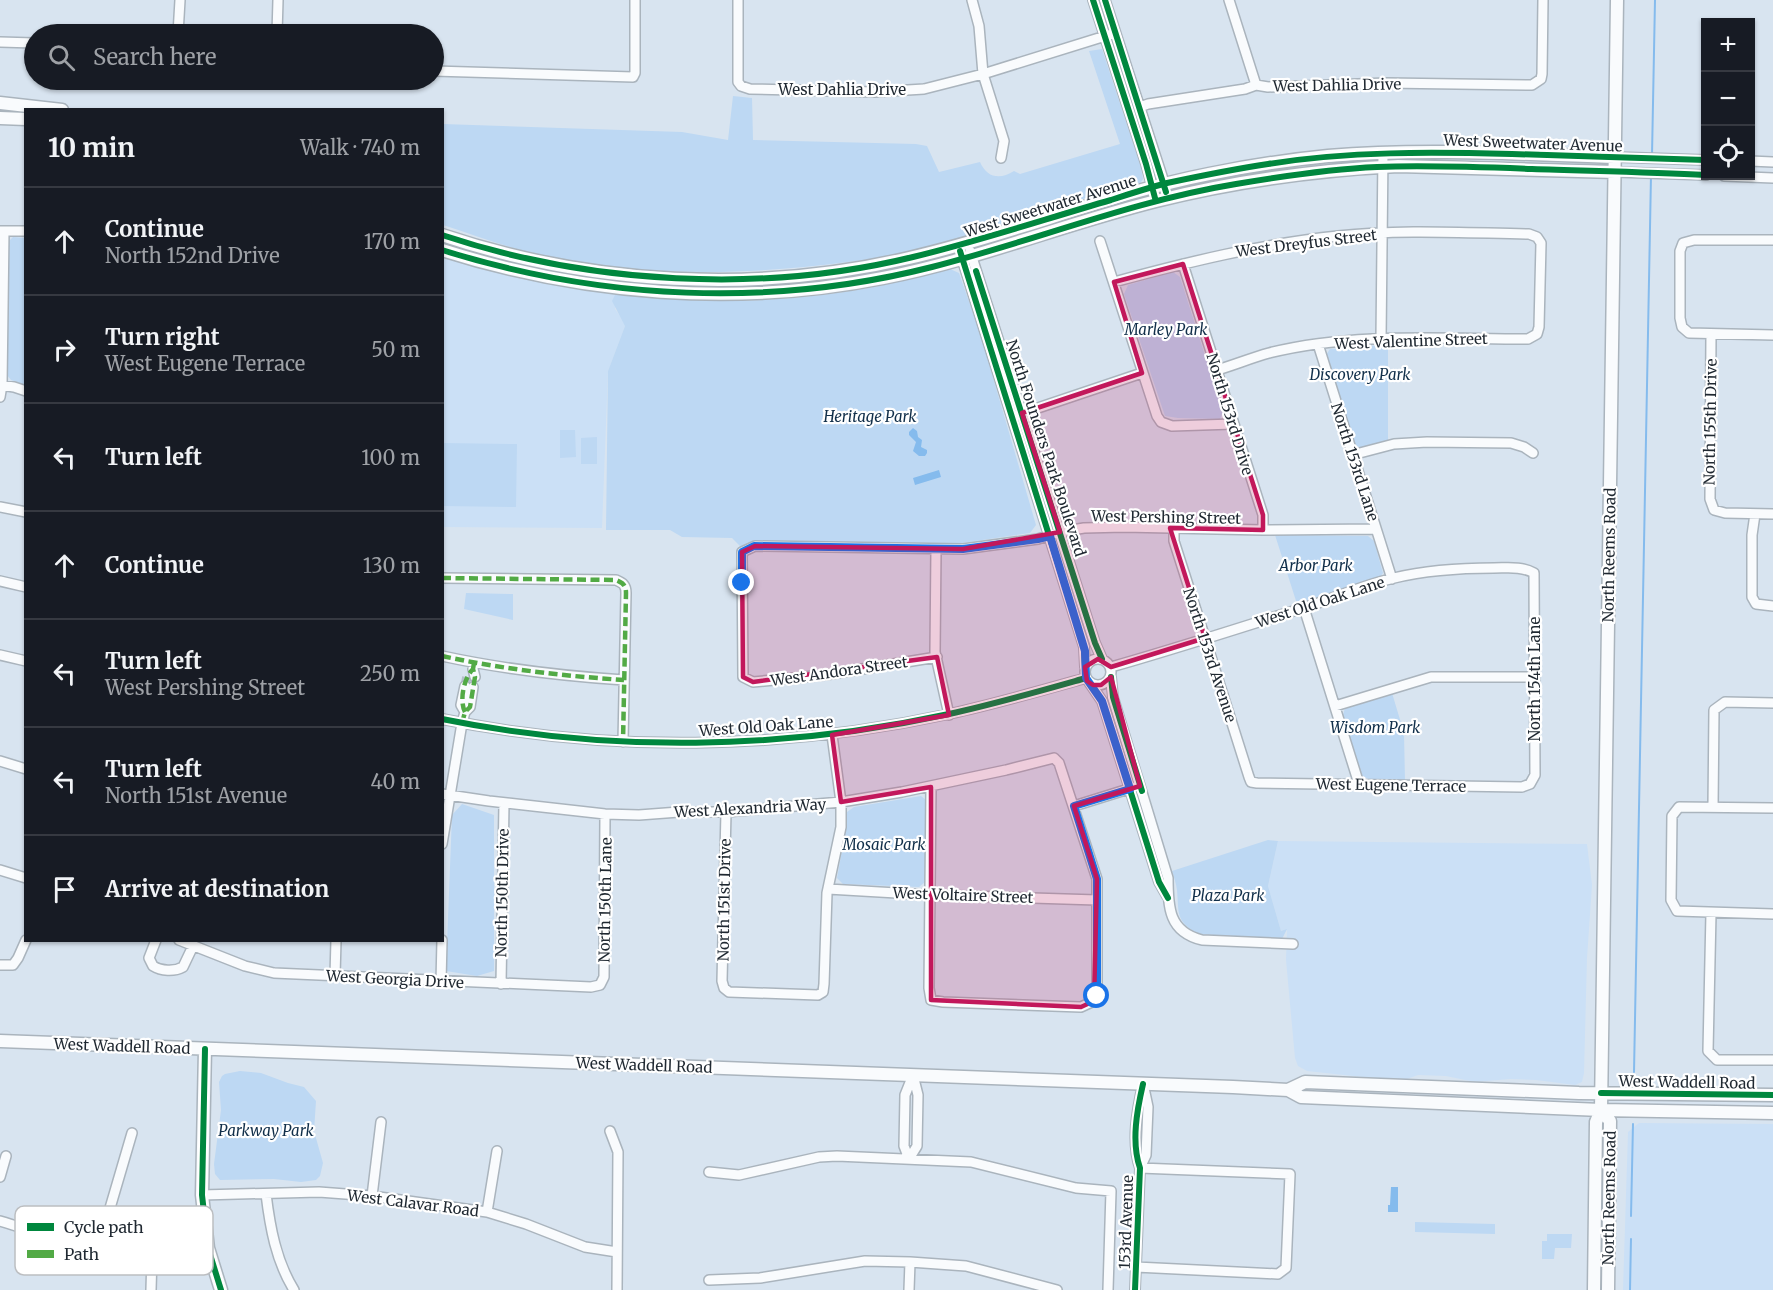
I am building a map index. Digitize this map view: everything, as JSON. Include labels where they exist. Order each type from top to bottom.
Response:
[{"type":"main road","name":"North Reems Road","points":[[1594,1290],[1596,1122],[1601,1110],[1617,0]]},
{"type":"main road","points":[[0,103],[44,108]]},
{"type":"main road","points":[[0,118],[24,119]]},
{"type":"main road","name":"West Sweetwater Avenue","points":[[444,236],[506,253],[586,270],[661,278],[775,277],[854,268],[910,258],[1159,186],[1268,164],[1327,156],[1383,153],[1447,152],[1615,157]]},
{"type":"main road","name":"West Sweetwater Avenue","points":[[444,251],[510,269],[596,286],[660,292],[734,294],[807,290],[893,276],[967,257],[1161,199],[1274,178],[1383,167],[1615,172]]},
{"type":"main road","name":"West Waddell Road","points":[[0,1041],[1288,1090],[1301,1097],[1601,1110],[1773,1113]]},
{"type":"main road","points":[[203,1206],[205,1049]]},
{"type":"main road","name":"West Waddell Road","points":[[1288,1090],[1305,1082],[1601,1093],[1773,1095]]},
{"type":"main road","points":[[1345,1099],[1359,1093],[1413,1095],[1447,1088]]},
{"type":"main road","name":"North Reems Road","points":[[1601,1110],[1610,1121],[1608,1290]]},
{"type":"main road","points":[[213,1266],[221,1290]]},
{"type":"street","points":[[179,24],[180,0]]},
{"type":"street","points":[[277,24],[278,0]]},
{"type":"street","points":[[444,71],[633,77],[635,73],[635,0]]},
{"type":"street","name":"West Dahlia Drive","points":[[738,0],[738,82],[741,86],[750,89],[894,91],[924,89],[983,75],[1115,33]]},
{"type":"street","points":[[972,0],[979,26],[983,75],[1004,141],[1001,158]]},
{"type":"street","points":[[1093,0],[1159,186]]},
{"type":"street","points":[[1105,0],[1140,107],[1161,199]]},
{"type":"street","points":[[1228,0],[1256,86]]},
{"type":"street","name":"West Dahlia Drive","points":[[1140,107],[1256,86],[1387,83],[1532,85],[1541,79],[1542,74],[1543,0]]},
{"type":"street","points":[[0,42],[24,43]]},
{"type":"street","points":[[1381,339],[1383,153]]},
{"type":"street","name":"West Sweetwater Avenue","points":[[1615,157],[1701,160]]},
{"type":"street","points":[[1755,161],[1773,162]]},
{"type":"street","name":"West Sweetwater Avenue","points":[[1615,172],[1701,175]]},
{"type":"street","points":[[1755,177],[1773,177]]},
{"type":"street","points":[[0,397],[2,231],[24,231]]},
{"type":"street","name":"West Dreyfus Street","points":[[1114,282],[1233,252],[1290,242],[1382,233],[1529,234],[1537,237],[1541,243],[1537,334]]},
{"type":"street","points":[[1773,240],[1694,240],[1683,243],[1680,251],[1682,327],[1689,333],[1773,335]]},
{"type":"street","points":[[1100,241],[1142,373],[1161,422],[1172,426],[1233,424]]},
{"type":"street","name":"North Founders Park Boulevard","points":[[963,244],[1011,416],[1085,651],[1085,667]]},
{"type":"street","name":"North Founders Park Boulevard","points":[[967,257],[1022,413],[1102,659]]},
{"type":"street","name":"North 153rd Drive","points":[[1183,264],[1263,516],[1263,530]]},
{"type":"street","name":"West Valentine Street","points":[[1216,370],[1269,353],[1318,344],[1381,339],[1528,339],[1537,334]]},
{"type":"street","name":"North 155th Drive","points":[[1712,334],[1710,499],[1714,510],[1725,513],[1755,514]]},
{"type":"street","name":"North 153rd Lane","points":[[1318,344],[1392,579]]},
{"type":"street","points":[[1011,416],[1142,373]]},
{"type":"street","points":[[1,385],[24,390]]},
{"type":"street","points":[[1352,455],[1394,444],[1427,442],[1510,443],[1524,447],[1533,453]]},
{"type":"street","points":[[0,507],[24,512]]},
{"type":"street","points":[[1773,514],[1755,514],[1752,535],[1752,597],[1756,604],[1773,606]]},
{"type":"street","name":"West Pershing Street","points":[[743,677],[742,552],[754,546],[980,548],[1038,539],[1084,528],[1376,529]]},
{"type":"street","name":"North 153rd Avenue","points":[[1174,528],[1174,540],[1251,782]]},
{"type":"street","points":[[936,549],[935,652],[949,715]]},
{"type":"street","name":"West Old Oak Lane","points":[[1111,672],[1205,638],[1392,579],[1428,571],[1471,568],[1525,568],[1534,573]]},
{"type":"street","name":"North 154th Lane","points":[[1530,784],[1535,775],[1534,573]]},
{"type":"street","points":[[444,578],[616,580],[622,583],[626,587],[623,742]]},
{"type":"street","points":[[0,581],[24,587]]},
{"type":"street","points":[[1304,608],[1359,784]]},
{"type":"street","points":[[0,655],[24,661]]},
{"type":"street","points":[[444,657],[472,671],[552,673],[624,680]]},
{"type":"street","name":"West Andora Street","points":[[743,677],[753,682],[825,675],[937,657]]},
{"type":"street","points":[[1135,787],[1102,701],[1087,680],[1085,667],[1094,659],[1102,659],[1111,672],[1113,697],[1159,882],[1168,898],[1175,924],[1192,938],[1202,940],[1293,944]]},
{"type":"street","points":[[1087,680],[1101,685],[1105,684],[1111,672]]},
{"type":"street","points":[[1335,706],[1431,677],[1534,677]]},
{"type":"street","name":"West Old Oak Lane","points":[[444,718],[553,736],[623,742],[696,743],[807,738],[949,715],[1087,680]]},
{"type":"street","points":[[444,820],[446,795],[462,723],[465,712],[470,707],[469,689]]},
{"type":"street","points":[[1713,807],[1714,710],[1725,702],[1773,703]]},
{"type":"street","points":[[828,889],[841,827],[841,802],[832,735]]},
{"type":"street","name":"West Alexandria Way","points":[[446,795],[605,814],[726,812],[841,802],[931,787],[1054,758],[1059,763],[1074,806]]},
{"type":"street","points":[[0,761],[24,768]]},
{"type":"street","name":"West Eugene Terrace","points":[[1251,782],[1522,787],[1530,784]]},
{"type":"street","points":[[931,787],[929,988],[931,1000],[1081,1007],[1094,1001],[1097,996],[1097,879],[1074,806],[1135,787]]},
{"type":"street","name":"North 150th Drive","points":[[501,984],[504,803]]},
{"type":"street","points":[[1773,808],[1678,807],[1672,816],[1671,900],[1677,911],[1773,914]]},
{"type":"street","name":"North 151st Drive","points":[[726,812],[722,981],[724,988],[729,992],[818,995],[823,992],[828,889]]},
{"type":"street","name":"North 150th Lane","points":[[600,985],[604,977],[605,814]]},
{"type":"street","points":[[0,870],[24,877]]},
{"type":"street","name":"West Voltaire Street","points":[[828,889],[1097,900]]},
{"type":"street","points":[[1711,913],[1708,1051],[1717,1060],[1773,1060]]},
{"type":"street","points":[[0,965],[13,965],[25,942]]},
{"type":"street","points":[[155,942],[149,958],[153,966],[162,970],[183,967],[193,946]]},
{"type":"street","name":"West Georgia Drive","points":[[184,942],[245,966],[274,973],[441,982],[591,987],[600,985]]},
{"type":"street","points":[[335,976],[336,942]]},
{"type":"street","points":[[441,982],[442,942]]},
{"type":"street","points":[[909,1159],[904,1146],[905,1095],[912,1076]]},
{"type":"street","name":"153rd Avenue","points":[[1135,1290],[1140,1168],[1146,1155],[1148,1107],[1143,1084]]},
{"type":"street","points":[[372,1196],[381,1122]]},
{"type":"street","points":[[610,1131],[618,1152],[617,1290]]},
{"type":"street","points":[[111,1206],[132,1133]]},
{"type":"street","points":[[487,1212],[497,1151]]},
{"type":"street","points":[[0,1177],[6,1156]]},
{"type":"street","points":[[709,1172],[739,1175],[819,1157],[909,1159],[971,1162],[1076,1188],[1111,1191],[1108,1290]]},
{"type":"street","points":[[1136,1267],[1278,1274],[1286,1268],[1290,1174],[1140,1168]]},
{"type":"street","name":"West Calavar Road","points":[[202,1195],[318,1192],[372,1196],[487,1212],[526,1224],[585,1247],[617,1252]]},
{"type":"street","points":[[266,1194],[271,1232],[287,1278],[294,1290]]},
{"type":"street","points":[[0,1221],[15,1225]]},
{"type":"street","points":[[709,1280],[760,1278],[865,1262],[910,1262],[966,1266],[1057,1290]]},
{"type":"street","points":[[909,1290],[910,1262]]},
{"type":"street","points":[[151,1275],[151,1290]]},
{"type":"highlighted area","points":[[1183,264],[1263,515],[1263,530],[1170,528],[1205,638],[1111,667],[1098,659],[1085,667],[1087,681],[1093,685],[1101,685],[1111,677],[1140,786],[1074,806],[1097,879],[1094,1001],[1081,1007],[931,1000],[931,787],[841,802],[832,735],[949,715],[937,657],[753,682],[743,677],[742,552],[755,546],[963,549],[1060,532],[1022,413],[1142,373],[1114,282]]},
{"type":"shaded area","points":[[444,256],[469,265],[532,280],[616,293],[615,309],[625,326],[608,371],[602,528],[444,527]]},
{"type":"shaded area","points":[[1278,841],[1587,844],[1592,885],[1582,1082],[1575,1085],[1510,1079],[1475,1082],[1446,1076],[1418,1075],[1407,1079],[1372,1078],[1307,1071],[1298,1066],[1295,1058],[1286,960],[1287,930],[1281,931],[1268,886]]},
{"type":"shaded area","points":[[1639,1123],[1773,1124],[1773,1290],[1623,1290],[1628,1132]]},
{"type":"green space","points":[[1102,49],[1141,167],[1143,179],[1139,185],[945,243],[889,256],[804,267],[735,272],[666,271],[631,269],[563,259],[507,246],[444,225],[444,124],[682,132],[728,140],[733,96],[752,98],[753,140],[916,144],[927,146],[939,172],[980,162],[986,171],[994,176],[1004,176],[1014,171],[1020,174],[1120,144],[1089,51]]},
{"type":"green space","points":[[13,237],[24,238],[24,385],[11,380],[7,375],[9,241]]},
{"type":"green space","name":"Heritage Park","points":[[950,269],[959,273],[980,333],[1036,525],[1030,533],[955,544],[755,542],[741,547],[732,538],[682,537],[670,530],[606,530],[608,371],[625,326],[612,301],[616,293],[711,301],[806,297],[869,288]]},
{"type":"green space","name":"Marley Park","points":[[1173,272],[1180,277],[1223,412],[1220,419],[1165,416],[1124,294],[1128,285]]},
{"type":"green space","name":"Discovery Park","points":[[1388,345],[1388,441],[1360,448],[1354,444],[1326,355],[1330,349]]},
{"type":"green space","points":[[560,430],[575,430],[576,457],[560,458]]},
{"type":"green space","points":[[597,437],[597,464],[581,464],[581,438]]},
{"type":"green space","points":[[444,443],[517,444],[516,507],[444,506]]},
{"type":"green space","name":"Arbor Park","points":[[1275,535],[1368,536],[1374,541],[1383,573],[1380,577],[1297,604]]},
{"type":"green space","points":[[466,593],[513,594],[513,620],[464,609]]},
{"type":"green space","name":"Wisdom Park","points":[[1392,693],[1404,733],[1405,781],[1371,780],[1362,775],[1343,715],[1345,708]]},
{"type":"green space","name":"Mosaic Park","points":[[921,796],[926,800],[925,882],[919,887],[843,884],[837,878],[847,812],[854,807]]},
{"type":"green space","points":[[462,804],[494,815],[494,971],[477,976],[446,971],[452,815]]},
{"type":"green space","name":"Plaza Park","points":[[1268,840],[1278,841],[1268,886],[1281,931],[1287,929],[1282,939],[1198,934],[1185,925],[1178,910],[1177,887],[1172,871]]},
{"type":"green space","name":"Parkway Park","points":[[240,1071],[261,1073],[304,1087],[316,1101],[314,1131],[323,1163],[320,1176],[316,1180],[301,1182],[274,1179],[220,1180],[215,1174],[214,1164],[221,1110],[219,1082],[225,1074]]},
{"type":"green space","points":[[1415,1222],[1495,1224],[1495,1234],[1415,1232]]},
{"type":"green space","points":[[1547,1234],[1572,1234],[1571,1248],[1555,1248],[1554,1259],[1542,1259],[1542,1241],[1547,1241]]},
{"type":"water","points":[[913,428],[922,440],[921,447],[927,450],[925,456],[919,456],[913,451],[916,442],[909,432]]},
{"type":"water","points":[[939,470],[941,477],[915,485],[913,478]]},
{"type":"water","points":[[1391,1187],[1398,1187],[1398,1212],[1388,1212]]},
{"type":"waterway","points":[[1652,155],[1655,0]]},
{"type":"waterway","points":[[1634,1072],[1651,175]]},
{"type":"waterway","points":[[1631,1216],[1633,1124]]},
{"type":"waterway","points":[[1630,1290],[1631,1239]]},
{"type":"tunnel","points":[[465,686],[467,675]]},
{"type":"marked path","points":[[444,578],[616,580],[622,583],[626,593],[623,742]]},
{"type":"marked path","points":[[444,656],[487,665],[624,680]]},
{"type":"marked path","points":[[462,723],[465,712],[470,707],[475,677],[474,663]]},
{"type":"marked path","points":[[465,712],[462,701],[463,689],[473,669]]},
{"type":"cycle path","points":[[1093,0],[1155,198]]},
{"type":"cycle path","points":[[1105,0],[1166,192]]},
{"type":"cycle path","points":[[444,236],[498,252],[616,273],[676,278],[736,279],[796,276],[855,269],[913,257],[1167,183],[1298,160],[1421,153],[1701,160]]},
{"type":"cycle path","points":[[444,251],[502,267],[563,280],[686,293],[748,293],[810,289],[871,280],[932,267],[1159,200],[1197,191],[1306,173],[1377,167],[1435,166],[1701,175]]},
{"type":"cycle path","points":[[960,251],[1084,647],[1085,667]]},
{"type":"cycle path","points":[[976,271],[1102,659]]},
{"type":"cycle path","points":[[1111,677],[1113,697],[1142,791]]},
{"type":"cycle path","points":[[444,719],[568,738],[696,743],[760,740],[823,735],[886,726],[1000,702],[1086,678]]},
{"type":"cycle path","points":[[1089,682],[1102,701],[1159,882],[1168,898]]},
{"type":"cycle path","points":[[203,1206],[205,1049]]},
{"type":"cycle path","points":[[1135,1290],[1140,1168],[1135,1137],[1143,1084]]},
{"type":"cycle path","points":[[1601,1093],[1773,1095]]},
{"type":"cycle path","points":[[213,1264],[221,1290]]},
{"type":"route","points":[[742,583],[742,552],[754,546],[963,549],[1050,536],[1085,651],[1086,678],[1102,701],[1130,789],[1074,806],[1097,879],[1097,996]]}]
